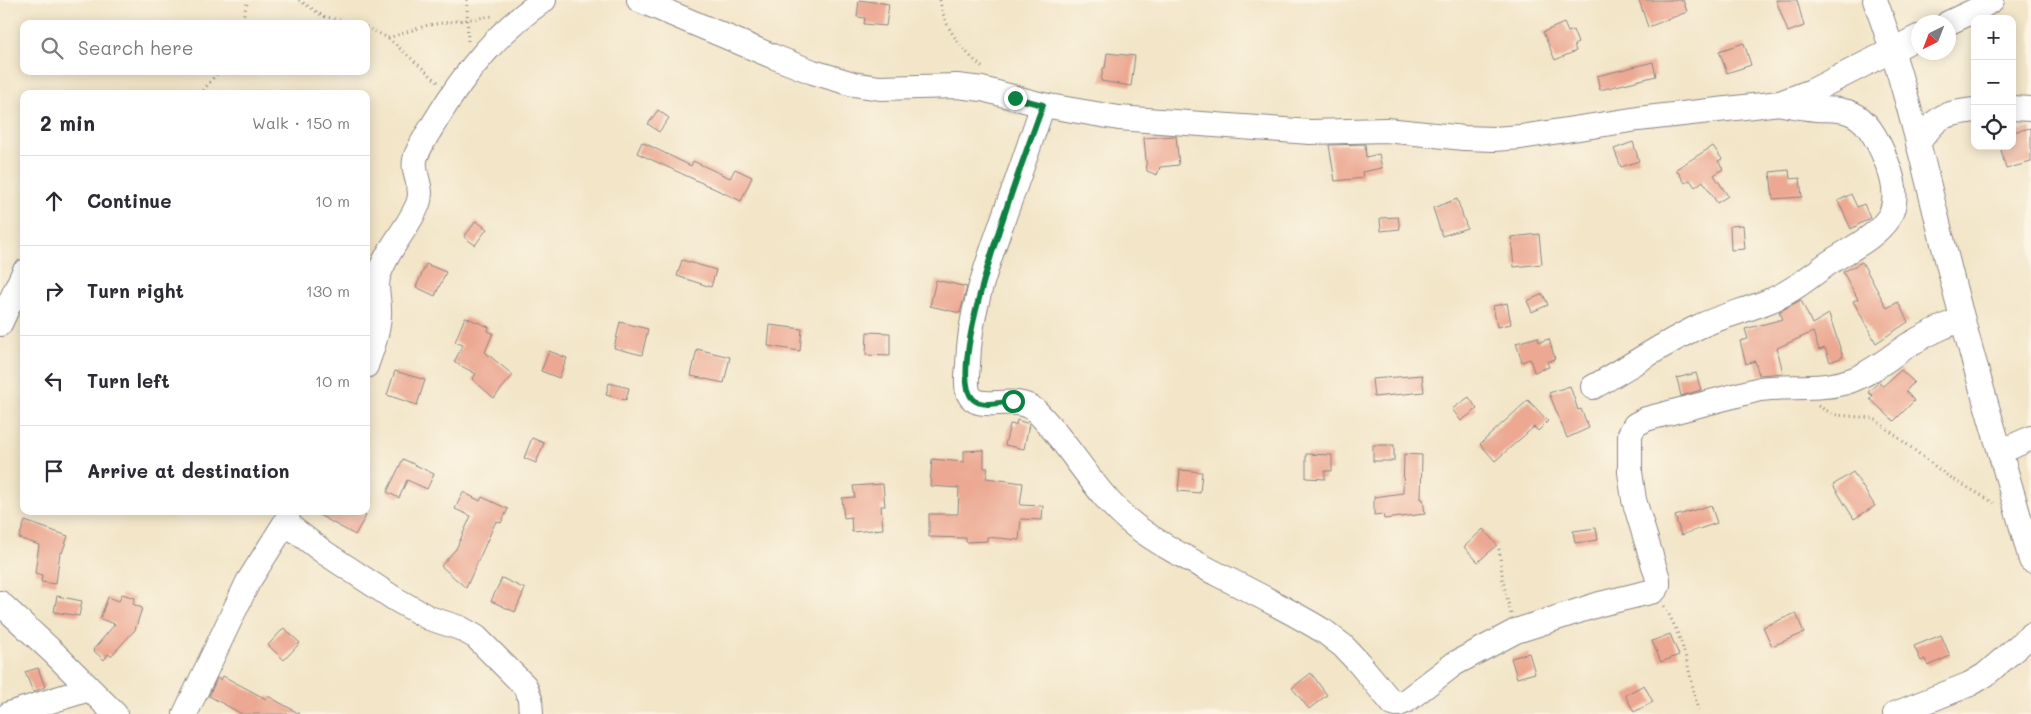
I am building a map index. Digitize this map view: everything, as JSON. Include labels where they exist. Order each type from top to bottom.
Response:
[{"type":"street","points":[[370,355],[376,339],[378,322],[378,278],[385,261],[419,202],[421,190],[415,170],[415,159],[451,96],[470,68],[501,34],[544,0]]},
{"type":"street","points":[[638,0],[772,56],[813,72],[853,84],[880,88],[957,86],[982,89],[1043,105],[1119,118],[1310,132],[1386,130],[1494,139],[1521,137],[1638,119],[1780,104],[1836,109],[1854,114],[1861,120],[1868,128],[1882,153],[1893,178],[1895,193],[1890,215],[1880,229],[1786,293],[1770,301],[1721,316],[1696,328],[1593,387]]},
{"type":"street","points":[[1875,0],[1893,50],[1962,319],[2000,452],[2022,519],[2031,560]]},
{"type":"street","points":[[1956,19],[1978,9],[1992,0]]},
{"type":"street","points":[[1780,104],[1812,91],[1911,41]]},
{"type":"street","points":[[1043,105],[982,280],[968,358],[968,392],[973,399],[984,404],[1013,401],[1025,404],[1035,410],[1067,445],[1109,503],[1134,525],[1163,545],[1326,632],[1354,657],[1393,704],[1406,701],[1454,664],[1516,631],[1600,604],[1654,591],[1658,586],[1658,579],[1634,500],[1630,472],[1630,434],[1635,425],[1646,420],[1760,390],[1779,387],[1833,385],[1851,380],[1867,373],[1927,334],[1962,319]]},
{"type":"street","points":[[2016,108],[2031,109]]},
{"type":"street","points":[[1918,143],[1934,121],[1950,113],[1971,110]]},
{"type":"street","points":[[0,324],[20,281]]},
{"type":"street","points":[[2000,452],[2031,438]]},
{"type":"street","points":[[185,714],[248,582],[288,516]]},
{"type":"street","points":[[288,516],[292,528],[298,534],[395,599],[429,618],[460,628],[476,637],[525,686],[530,699],[531,714]]},
{"type":"street","points":[[0,603],[115,714]]},
{"type":"street","points":[[1895,714],[1970,684],[1985,675],[2031,635]]},
{"type":"street","points":[[9,714],[89,689]]},
{"type":"path","points":[[242,20],[248,0]]},
{"type":"path","points":[[299,0],[323,16],[338,20]]},
{"type":"path","points":[[467,0],[466,19],[470,68]]},
{"type":"path","points":[[940,0],[945,20],[954,36],[965,51],[987,71]]},
{"type":"path","points":[[388,38],[428,25],[466,19]]},
{"type":"path","points":[[370,29],[388,38],[424,69],[451,96]]},
{"type":"path","points":[[203,90],[216,75]]},
{"type":"path","points":[[1795,387],[1834,415],[1873,418],[1945,474],[2022,519]]},
{"type":"path","points":[[1499,550],[1506,598],[1516,631]]},
{"type":"path","points":[[1654,591],[1680,637],[1688,662],[1698,714]]},
{"type":"building","points":[[859,0],[889,4],[886,26],[864,24],[865,18],[857,17]]},
{"type":"building","points":[[1639,0],[1683,0],[1687,12],[1648,27]]},
{"type":"building","points":[[1776,0],[1797,0],[1804,26],[1788,32]]},
{"type":"building","points":[[1564,23],[1568,32],[1573,30],[1578,43],[1574,45],[1576,51],[1555,60],[1543,32]]},
{"type":"building","points":[[1744,43],[1751,65],[1727,73],[1719,51]]},
{"type":"building","points":[[1107,53],[1135,56],[1131,86],[1101,81]]},
{"type":"building","points":[[1653,62],[1656,76],[1600,90],[1597,76]]},
{"type":"building","points":[[658,110],[669,118],[659,132],[648,124]]},
{"type":"building","points":[[2031,128],[2031,162],[2006,169],[2001,150],[2016,150],[2016,131]]},
{"type":"building","points":[[1176,136],[1179,165],[1160,167],[1157,175],[1147,171],[1144,138]]},
{"type":"building","points":[[642,142],[691,166],[693,161],[730,178],[735,169],[752,177],[741,201],[637,153]]},
{"type":"building","points":[[1633,142],[1639,161],[1621,167],[1614,149]]},
{"type":"building","points":[[1365,144],[1366,157],[1379,154],[1382,168],[1362,172],[1363,178],[1335,181],[1329,145]]},
{"type":"building","points":[[1713,146],[1722,159],[1718,161],[1723,169],[1714,175],[1728,196],[1717,203],[1703,181],[1695,187],[1690,180],[1685,183],[1676,169]]},
{"type":"building","points":[[1789,170],[1790,179],[1800,178],[1802,197],[1773,199],[1770,172]]},
{"type":"building","points":[[1851,194],[1857,207],[1864,204],[1870,218],[1851,229],[1838,201]]},
{"type":"building","points":[[1457,199],[1467,228],[1442,236],[1433,208]]},
{"type":"building","points":[[1398,217],[1400,229],[1381,231],[1380,218]]},
{"type":"building","points":[[476,221],[487,229],[475,245],[464,237]]},
{"type":"building","points":[[1743,225],[1745,249],[1731,250],[1730,226]]},
{"type":"building","points":[[1539,234],[1542,264],[1514,267],[1511,237]]},
{"type":"building","points":[[682,260],[716,270],[711,287],[677,276]]},
{"type":"building","points":[[1862,262],[1887,308],[1898,302],[1908,322],[1876,343],[1853,301],[1858,299],[1843,272]]},
{"type":"building","points":[[426,264],[446,272],[435,296],[416,287]]},
{"type":"building","points":[[936,280],[967,287],[960,313],[930,306]]},
{"type":"building","points":[[1543,294],[1548,305],[1532,312],[1527,301]]},
{"type":"building","points":[[1801,300],[1812,324],[1829,314],[1843,357],[1830,362],[1825,348],[1819,350],[1813,332],[1777,348],[1783,373],[1759,375],[1755,361],[1746,364],[1740,341],[1748,339],[1745,329],[1783,319],[1779,312]]},
{"type":"building","points":[[1507,303],[1511,324],[1497,327],[1493,306]]},
{"type":"building","points":[[465,317],[489,327],[488,331],[493,333],[485,352],[513,375],[494,398],[472,379],[476,374],[454,362],[463,345],[455,342]]},
{"type":"building","points":[[620,322],[648,329],[642,355],[614,348]]},
{"type":"building","points":[[770,325],[802,329],[800,351],[768,346]]},
{"type":"building","points":[[867,332],[890,333],[890,356],[866,355]]},
{"type":"building","points":[[1538,337],[1539,342],[1549,339],[1555,359],[1547,362],[1549,367],[1534,372],[1530,359],[1522,362],[1516,343]]},
{"type":"building","points":[[697,349],[730,357],[724,383],[691,376]]},
{"type":"building","points":[[549,351],[567,358],[559,378],[541,371]]},
{"type":"building","points":[[1901,370],[1914,382],[1906,391],[1914,401],[1894,421],[1870,399],[1873,396],[1868,392],[1879,382],[1883,386]]},
{"type":"building","points":[[395,371],[425,380],[417,405],[387,395]]},
{"type":"building","points":[[1696,373],[1701,390],[1681,396],[1677,378]]},
{"type":"building","points":[[1422,375],[1424,392],[1374,397],[1372,379]]},
{"type":"building","points":[[609,383],[629,388],[626,400],[606,395]]},
{"type":"building","points":[[1570,386],[1578,410],[1581,409],[1589,428],[1567,438],[1549,393]]},
{"type":"building","points":[[1469,397],[1477,409],[1461,421],[1452,409]]},
{"type":"building","points":[[1528,400],[1548,421],[1538,431],[1534,427],[1495,461],[1480,444]]},
{"type":"building","points":[[1017,420],[1029,424],[1024,449],[1005,445],[1010,424],[1016,425]]},
{"type":"building","points":[[532,438],[544,443],[536,463],[524,458]]},
{"type":"building","points":[[1373,445],[1394,445],[1394,461],[1373,461]]},
{"type":"building","points":[[984,450],[984,468],[988,468],[986,478],[1023,483],[1020,505],[1043,506],[1042,520],[1021,519],[1019,540],[987,537],[987,541],[966,542],[966,538],[929,537],[929,514],[958,514],[959,488],[930,486],[932,459],[964,462],[964,451]]},
{"type":"building","points":[[1306,454],[1332,455],[1332,471],[1325,471],[1325,479],[1306,478]]},
{"type":"building","points":[[1404,454],[1422,455],[1421,499],[1423,499],[1425,514],[1384,519],[1383,514],[1374,515],[1374,497],[1403,493]]},
{"type":"building","points":[[403,459],[434,474],[427,489],[407,480],[399,498],[387,492]]},
{"type":"building","points":[[1180,470],[1202,472],[1200,493],[1178,491]]},
{"type":"building","points":[[1853,472],[1875,506],[1854,519],[1833,485]]},
{"type":"building","points":[[883,484],[885,506],[881,506],[883,529],[852,532],[851,517],[844,518],[842,498],[855,497],[853,486]]},
{"type":"building","points":[[463,492],[480,501],[482,497],[508,509],[501,523],[496,521],[466,588],[441,566],[456,549],[471,516],[455,509]]},
{"type":"building","points":[[1711,505],[1717,523],[1681,535],[1675,516]]},
{"type":"building","points":[[319,515],[365,515],[366,516],[355,535]]},
{"type":"building","points":[[25,521],[68,536],[62,553],[60,552],[56,584],[41,582],[42,575],[35,573],[39,545],[19,538]]},
{"type":"building","points":[[1596,528],[1598,540],[1575,543],[1573,531]]},
{"type":"building","points":[[1483,529],[1497,545],[1478,562],[1464,547]]},
{"type":"building","points":[[502,578],[525,589],[515,612],[491,601]]},
{"type":"building","points":[[122,594],[135,598],[133,604],[142,608],[135,630],[111,656],[108,654],[104,660],[93,650],[115,624],[100,619],[108,597],[119,601]]},
{"type":"building","points":[[57,596],[82,601],[79,616],[54,612]]},
{"type":"building","points":[[1796,613],[1804,633],[1772,646],[1763,627]]},
{"type":"building","points":[[284,628],[300,643],[284,660],[268,645]]},
{"type":"building","points":[[1670,634],[1679,655],[1661,662],[1652,641]]},
{"type":"building","points":[[1941,635],[1950,656],[1928,666],[1925,659],[1921,661],[1914,646]]},
{"type":"building","points":[[1529,653],[1535,673],[1517,678],[1511,658]]},
{"type":"building","points":[[38,668],[45,687],[33,692],[25,672]]},
{"type":"building","points":[[1311,673],[1327,695],[1309,709],[1292,688]]},
{"type":"building","points":[[223,676],[266,699],[268,696],[300,714],[242,714],[209,696],[217,678],[221,680]]},
{"type":"building","points":[[1644,685],[1653,702],[1634,712],[1625,695]]},
{"type":"route","points":[[1013,401],[979,403],[968,392],[967,383],[971,334],[982,280],[1043,105],[1015,98]]}]
